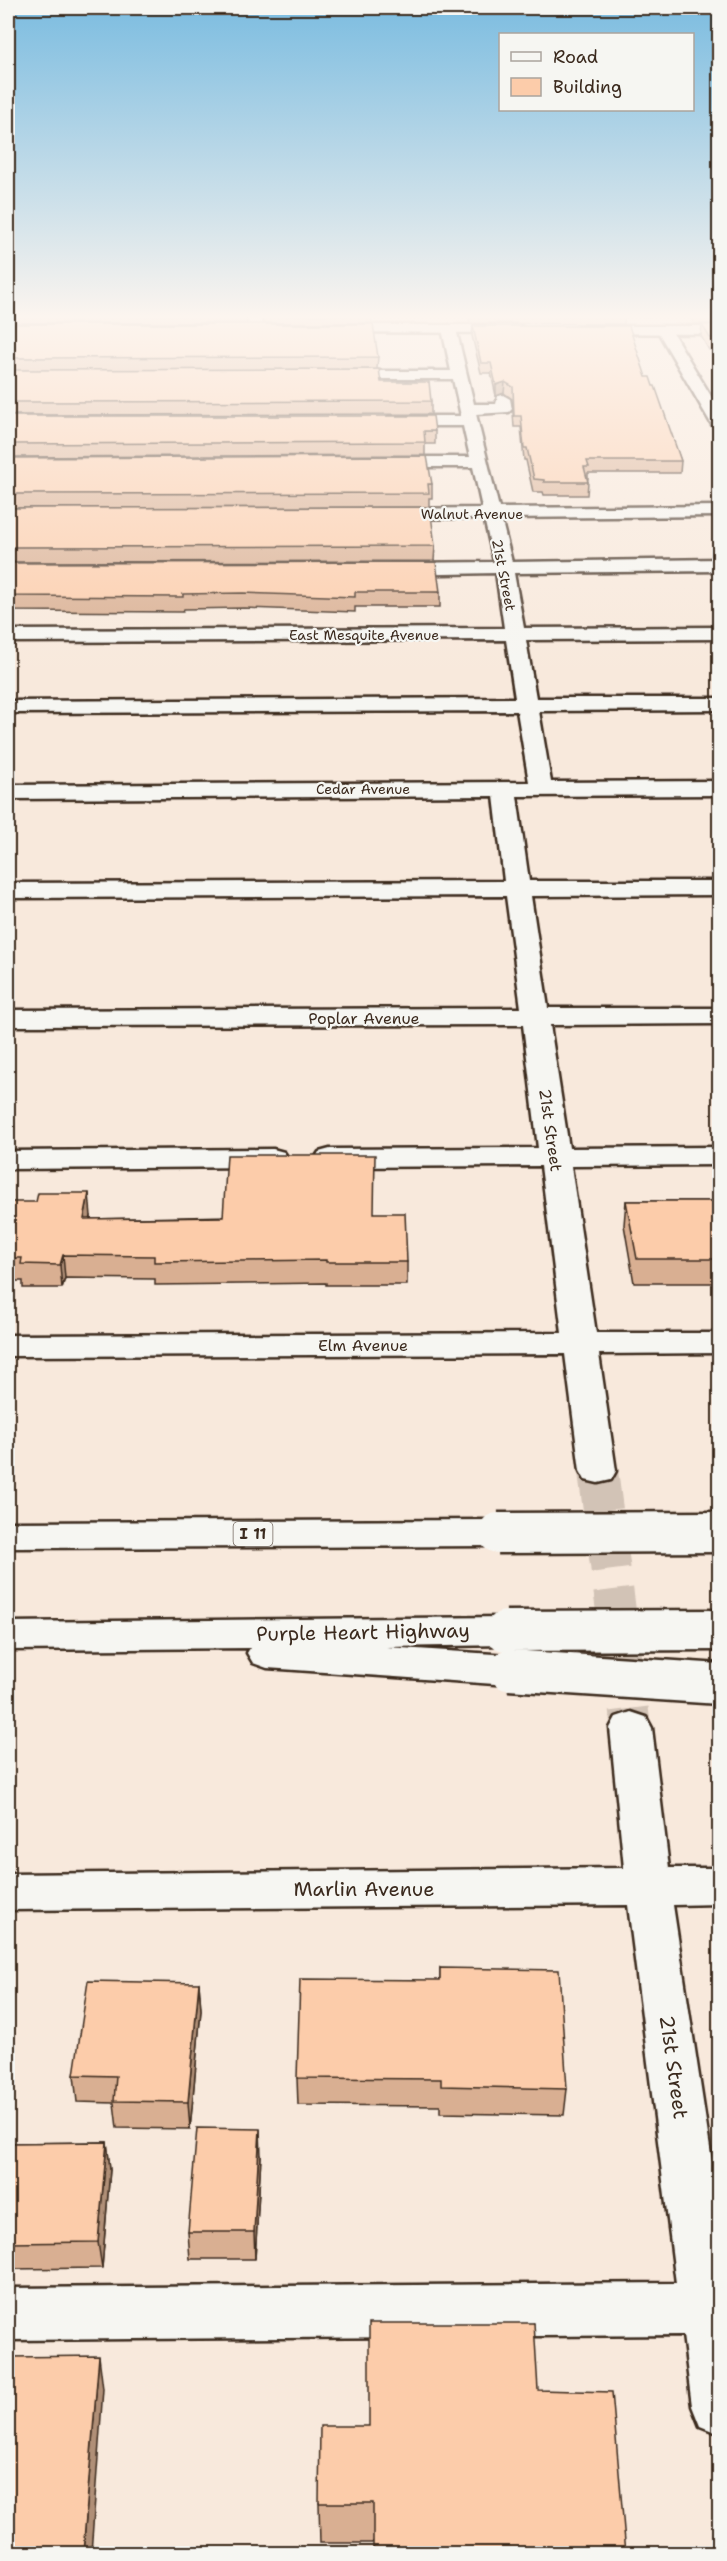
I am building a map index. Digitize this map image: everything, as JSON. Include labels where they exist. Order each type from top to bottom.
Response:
[{"type":"main road","name":"21st Street","points":[[473,435],[504,568],[541,788]]},
{"type":"main road","points":[[367,462],[479,462]]},
{"type":"main road","name":"Walnut Avenue","points":[[373,514],[720,511]]},
{"type":"main road","points":[[374,569],[720,565]]},
{"type":"main road","name":"East Mesquite Avenue","points":[[8,636],[720,633]]},
{"type":"main road","points":[[8,707],[720,704]]},
{"type":"main road","name":"21st Street","points":[[504,788],[598,1471]]},
{"type":"main road","name":"Cedar Avenue","points":[[8,792],[720,788]]},
{"type":"main road","points":[[8,891],[720,888]]},
{"type":"main road","name":"Poplar Avenue","points":[[8,1018],[720,1016]]},
{"type":"main road","points":[[8,1160],[720,1156]]},
{"type":"main road","name":"Elm Avenue","points":[[8,1346],[720,1343]]},
{"type":"main road","name":"I 11","points":[[8,1535],[720,1532]]},
{"type":"main road","points":[[12,1636],[508,1650],[720,1630]]},
{"type":"main road","points":[[508,1650],[720,1684]]},
{"type":"main road","name":"21st Street","points":[[631,1728],[648,1886],[713,2309],[720,2406]]},
{"type":"main road","name":"Marlin Avenue","points":[[8,1892],[720,1886]]},
{"type":"main road","points":[[8,2314],[713,2309]]},
{"type":"building","points":[[8,435],[424,435],[425,442],[8,444]]},
{"type":"building","points":[[523,435],[672,435],[681,461],[587,461],[589,467],[584,467],[588,482],[544,482],[544,480],[534,479],[527,448],[524,448]]},
{"type":"building","points":[[427,456],[432,484],[428,484],[429,493],[8,494],[8,458]]},
{"type":"building","points":[[430,507],[435,546],[8,547],[8,508]]},
{"type":"building","points":[[436,562],[440,592],[355,592],[355,597],[243,593],[183,594],[183,597],[8,596],[8,563]]},
{"type":"building","points":[[227,1155],[375,1155],[374,1213],[405,1213],[407,1262],[326,1262],[326,1260],[154,1262],[154,1256],[63,1255],[60,1265],[21,1264],[22,1258],[8,1258],[8,1202],[36,1202],[38,1193],[89,1193],[84,1219],[223,1217]]},
{"type":"building","points":[[626,1201],[720,1201],[720,1259],[637,1259]]},
{"type":"building","points":[[440,1968],[559,1970],[567,2089],[441,2086],[441,2079],[297,2078],[300,1979],[440,1980]]},
{"type":"building","points":[[88,1981],[199,1983],[188,2102],[114,2101],[116,2076],[74,2075]]},
{"type":"building","points":[[197,2128],[260,2129],[254,2232],[188,2232]]},
{"type":"building","points":[[107,2142],[98,2242],[8,2243],[8,2143]]},
{"type":"building","points":[[369,2323],[534,2323],[538,2390],[612,2392],[626,2553],[373,2553],[373,2503],[319,2503],[320,2426],[369,2426]]},
{"type":"building","points":[[99,2356],[83,2553],[8,2553],[8,2357]]},
{"type":"tunnel","points":[[598,1471],[631,1728]]}]
